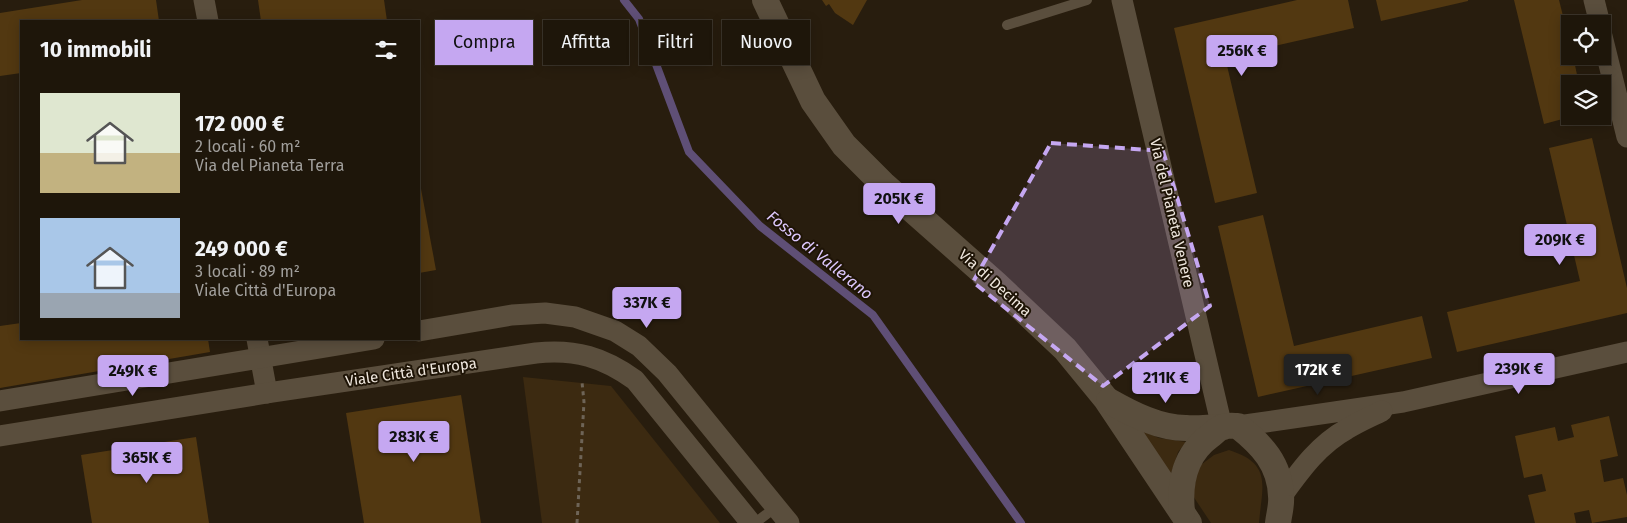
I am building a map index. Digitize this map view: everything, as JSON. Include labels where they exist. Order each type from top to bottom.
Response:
[{"type":"street","points":[[204,0],[208,20]]},
{"type":"street","name":"Via di Decima","points":[[765,0],[813,101],[844,145],[878,179],[1051,334],[1077,362],[1106,399],[1186,518]]},
{"type":"street","name":"Via del Pianeta Venere","points":[[1122,0],[1230,426]]},
{"type":"street","points":[[1594,0],[1598,15]]},
{"type":"street","points":[[1609,65],[1627,137]]},
{"type":"street","points":[[420,331],[512,316],[545,313],[575,317],[608,327],[632,340],[654,359],[789,523]]},
{"type":"street","points":[[0,401],[259,348],[361,340]]},
{"type":"street","points":[[259,348],[267,393]]},
{"type":"street","name":"Viale Città d'Europa","points":[[0,436],[267,393],[559,351],[585,355],[609,363],[635,380],[751,523]]},
{"type":"street","points":[[1230,426],[1403,402],[1627,352]]},
{"type":"street","name":"Via di Decima","points":[[1106,399],[1133,414],[1174,427],[1230,426]]},
{"type":"street","points":[[1282,497],[1299,472],[1324,445],[1346,429],[1403,402]]},
{"type":"street","points":[[1230,426],[1253,438],[1269,454],[1278,476],[1282,497],[1278,523]]},
{"type":"street","name":"Via di Decima","points":[[1186,518],[1180,496],[1181,483],[1188,463],[1204,440],[1230,426]]},
{"type":"lane","points":[[1007,25],[1087,0]]},
{"type":"lane","points":[[755,523],[776,507]]},
{"type":"path","points":[[577,523],[584,402],[582,382]]},
{"type":"highlighted area","points":[[1051,143],[1163,151],[1210,306],[1103,386],[973,282]]},
{"type":"shaded area","points":[[523,377],[611,386],[720,523],[542,523]]},
{"type":"shaded area","points":[[1140,430],[1159,438],[1186,442],[1178,452],[1168,483]]},
{"type":"shaded area","points":[[1229,450],[1253,462],[1259,469],[1262,487],[1259,523],[1211,523],[1193,496],[1198,467],[1214,455]]},
{"type":"building","points":[[82,0],[156,0],[159,20],[20,20],[20,73],[0,76],[0,13]]},
{"type":"building","points":[[258,0],[384,0],[387,20],[261,20]]},
{"type":"building","points":[[822,0],[867,0],[853,25],[835,13],[829,4],[826,6]]},
{"type":"building","points":[[1297,0],[1348,0],[1354,28],[1225,57],[1257,193],[1215,203],[1174,28]]},
{"type":"building","points":[[1376,0],[1468,0],[1468,1],[1381,21]]},
{"type":"building","points":[[1514,0],[1559,0],[1563,15],[1561,15],[1561,65],[1575,65],[1577,75],[1561,75],[1561,119],[1544,124]]},
{"type":"building","points":[[1592,138],[1627,288],[1627,313],[1457,352],[1447,312],[1580,281],[1549,148]]},
{"type":"building","points":[[420,183],[436,270],[420,273]]},
{"type":"building","points":[[1263,215],[1294,346],[1422,316],[1432,358],[1258,397],[1218,226]]},
{"type":"building","points":[[20,323],[20,340],[208,340],[210,352],[0,388],[0,326]]},
{"type":"building","points":[[461,395],[481,523],[364,523],[346,413]]},
{"type":"building","points":[[1609,416],[1618,456],[1600,460],[1604,482],[1623,478],[1627,495],[1627,517],[1592,523],[1589,510],[1574,513],[1576,523],[1535,523],[1528,495],[1546,491],[1542,474],[1524,478],[1515,436],[1555,427],[1558,441],[1574,437],[1571,425]]},
{"type":"building","points":[[196,437],[209,523],[92,523],[81,455]]},
{"type":"waterway","name":"Fosso di Vallerano","points":[[624,0],[639,19],[689,152],[760,226],[873,315],[1021,523]]}]
